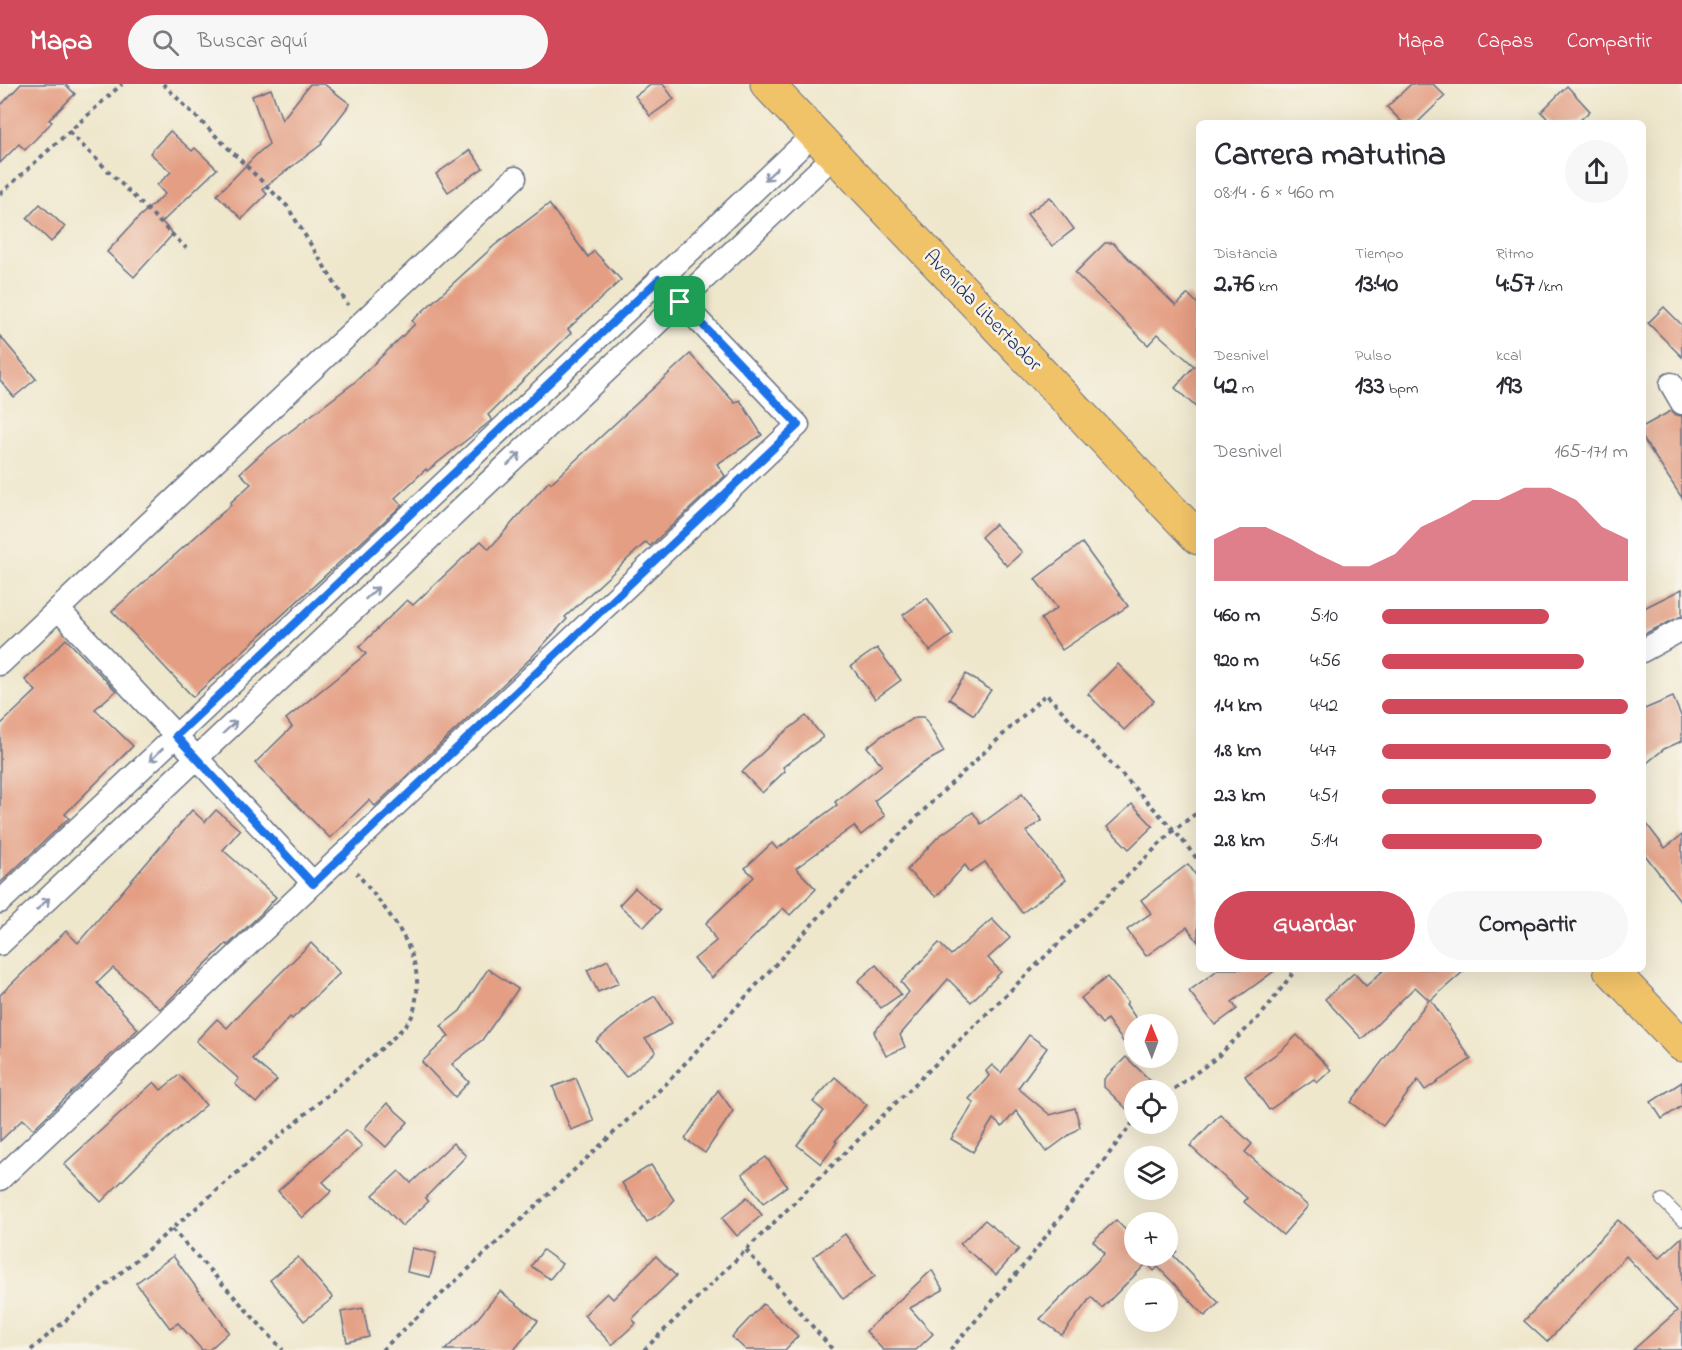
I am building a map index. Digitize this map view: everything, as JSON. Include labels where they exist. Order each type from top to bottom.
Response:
[{"type":"highway","name":"Avenida Libertador","points":[[766,84],[1196,536]]},
{"type":"highway","points":[[1613,972],[1676,1029]]},
{"type":"street","points":[[0,902],[659,279],[824,145]]},
{"type":"street","points":[[0,944],[680,302],[824,145]]},
{"type":"street","points":[[0,664],[515,178]]},
{"type":"street","points":[[0,1179],[798,425],[659,279]]},
{"type":"street","points":[[58,609],[313,884]]},
{"type":"street","points":[[1646,649],[1682,629]]},
{"type":"lane","points":[[1662,1200],[1682,1220]]},
{"type":"path","points":[[0,194],[122,84]]},
{"type":"path","points":[[163,84],[287,206],[360,324]]},
{"type":"path","points":[[69,132],[186,248]]},
{"type":"path","points":[[382,1350],[667,1083],[827,908],[937,797],[1046,694],[1174,830],[1196,858]]},
{"type":"path","points":[[644,1350],[1174,830],[1196,814]]},
{"type":"path","points":[[31,1350],[389,1042],[411,1017],[417,984],[408,946],[395,922],[343,855]]},
{"type":"path","points":[[1178,1086],[1216,1058],[1262,1014],[1292,972]]},
{"type":"path","points":[[950,1350],[1024,1265],[1124,1134]]},
{"type":"path","points":[[172,1229],[283,1350]]},
{"type":"path","points":[[746,1251],[832,1350]]},
{"type":"building","points":[[21,84],[65,84],[75,94],[49,120],[52,122],[25,150],[19,144],[0,163],[0,106]]},
{"type":"building","points":[[310,84],[324,84],[350,104],[321,142],[322,144],[262,189],[267,194],[242,219],[217,195],[269,144],[252,96],[271,89],[282,120]]},
{"type":"building","points":[[652,84],[663,84],[674,99],[650,116],[635,96]]},
{"type":"building","points":[[1411,84],[1433,84],[1445,96],[1420,120],[1400,120],[1387,107]]},
{"type":"building","points":[[1567,86],[1590,111],[1580,120],[1549,120],[1541,112]]},
{"type":"building","points":[[170,131],[192,151],[195,148],[217,169],[162,222],[173,234],[134,277],[107,252],[140,216],[165,194],[157,185],[171,172],[150,153]]},
{"type":"building","points":[[470,150],[483,168],[448,192],[436,174]]},
{"type":"building","points":[[1050,197],[1074,229],[1052,246],[1027,214]]},
{"type":"building","points":[[40,204],[65,227],[51,242],[27,218]]},
{"type":"building","points":[[549,204],[588,257],[594,251],[621,280],[568,329],[571,333],[488,415],[492,420],[427,471],[426,469],[395,498],[402,505],[193,697],[112,611],[231,505],[230,503],[251,484],[240,473],[263,452],[355,382],[415,324],[412,321],[495,245]]},
{"type":"building","points":[[1105,243],[1113,243],[1176,306],[1188,294],[1196,302],[1196,407],[1175,388],[1194,366],[1158,334],[1148,345],[1075,273]]},
{"type":"building","points":[[1664,307],[1682,325],[1682,357],[1648,323]]},
{"type":"building","points":[[0,336],[36,379],[14,397],[0,380]]},
{"type":"building","points":[[690,354],[735,403],[740,400],[762,435],[717,464],[725,476],[650,546],[646,542],[565,617],[567,619],[532,657],[375,806],[369,800],[330,838],[255,763],[292,727],[286,719],[366,654],[359,647],[407,600],[413,605],[481,541],[489,549],[549,481],[551,483]]},
{"type":"building","points":[[1671,411],[1682,416],[1682,498],[1646,443],[1646,425]]},
{"type":"building","points":[[995,524],[1022,552],[1007,566],[981,537]]},
{"type":"building","points":[[1082,543],[1128,606],[1062,650],[1041,619],[1057,608],[1035,579]]},
{"type":"building","points":[[1682,589],[1682,616],[1646,633],[1646,607]]},
{"type":"building","points":[[927,598],[953,634],[930,651],[903,615]]},
{"type":"building","points":[[66,639],[116,691],[95,709],[133,746],[65,814],[69,818],[0,883],[0,725],[36,691],[25,680]]},
{"type":"building","points":[[877,648],[901,680],[875,699],[851,666]]},
{"type":"building","points":[[1118,664],[1154,701],[1124,730],[1088,694]]},
{"type":"building","points":[[966,674],[991,690],[974,715],[949,699]]},
{"type":"building","points":[[1673,697],[1682,718],[1682,741],[1664,749],[1646,764],[1646,708]]},
{"type":"building","points":[[806,716],[823,737],[783,767],[785,771],[762,793],[742,772],[781,735]]},
{"type":"building","points":[[916,717],[924,717],[944,752],[920,765],[874,801],[885,816],[861,835],[854,826],[796,868],[816,889],[790,915],[783,908],[712,978],[694,959],[716,941],[706,923],[754,877],[745,868],[772,843],[777,849],[837,805],[835,802],[882,765],[867,747],[883,735]]},
{"type":"building","points":[[1022,794],[1042,820],[1026,832],[1066,880],[1022,913],[985,862],[970,872],[965,865],[936,897],[907,870],[938,837],[973,812],[981,824]]},
{"type":"building","points":[[1132,804],[1153,826],[1129,849],[1107,827]]},
{"type":"building","points":[[192,810],[205,822],[216,810],[240,830],[223,850],[276,897],[160,1009],[113,968],[97,983],[138,1029],[33,1129],[23,1119],[0,1141],[0,995],[66,931],[78,943]]},
{"type":"building","points":[[1646,823],[1665,848],[1682,835],[1682,903],[1646,856]]},
{"type":"building","points":[[1188,864],[1196,875],[1196,939],[1187,927],[1146,956],[1127,930],[1151,913],[1141,900]]},
{"type":"building","points":[[635,888],[660,910],[644,927],[619,905]]},
{"type":"building","points":[[992,919],[1010,938],[988,958],[1001,972],[971,1002],[948,979],[900,1035],[905,1047],[886,1056],[874,1032],[909,992],[901,982],[939,943],[951,955]]},
{"type":"building","points":[[311,943],[340,973],[292,1019],[290,1017],[252,1059],[277,1080],[256,1103],[235,1084],[239,1079],[196,1041],[217,1019],[227,1028]]},
{"type":"building","points":[[608,960],[619,983],[598,992],[587,970]]},
{"type":"building","points":[[876,965],[901,994],[881,1008],[858,981]]},
{"type":"building","points":[[488,969],[518,989],[482,1040],[452,1064],[469,1082],[455,1097],[422,1062],[449,1036],[441,1026],[460,1011]]},
{"type":"building","points":[[1215,972],[1273,972],[1232,1002],[1237,1009],[1215,1025],[1189,991]]},
{"type":"building","points":[[1382,972],[1463,972],[1431,1000],[1471,1059],[1425,1090],[1418,1080],[1383,1126],[1351,1102],[1429,1000],[1415,987],[1362,1039],[1325,999],[1354,973],[1366,986]]},
{"type":"building","points":[[1107,977],[1128,1002],[1126,1004],[1133,1014],[1124,1014],[1124,1043],[1107,1019],[1102,1024],[1081,998]]},
{"type":"building","points":[[655,996],[672,1023],[645,1039],[656,1052],[626,1077],[596,1041],[638,1006]]},
{"type":"building","points":[[1029,1035],[1047,1048],[1018,1088],[1050,1115],[1075,1108],[1080,1127],[1046,1152],[1016,1111],[1002,1127],[993,1119],[973,1152],[951,1139],[974,1103],[969,1099],[989,1076],[986,1071],[992,1065],[1001,1073]]},
{"type":"building","points":[[1297,1035],[1331,1070],[1317,1083],[1314,1079],[1269,1110],[1245,1076],[1283,1049]]},
{"type":"building","points":[[1124,1059],[1124,1068],[1137,1068],[1150,1080],[1124,1080],[1124,1106],[1104,1087],[1104,1079]]},
{"type":"building","points":[[179,1075],[206,1105],[143,1160],[101,1202],[64,1164],[154,1082],[161,1090]]},
{"type":"building","points":[[835,1077],[867,1105],[835,1141],[837,1142],[821,1164],[797,1145],[824,1111],[813,1102]]},
{"type":"building","points":[[576,1078],[594,1121],[571,1130],[553,1087]]},
{"type":"building","points":[[1682,1082],[1682,1106],[1662,1119],[1651,1102]]},
{"type":"building","points":[[718,1090],[733,1111],[705,1153],[685,1139]]},
{"type":"building","points":[[387,1103],[408,1122],[386,1147],[365,1128]]},
{"type":"building","points":[[1220,1114],[1252,1144],[1245,1152],[1308,1206],[1283,1235],[1244,1202],[1247,1198],[1190,1146]]},
{"type":"building","points":[[346,1130],[362,1146],[323,1182],[332,1191],[302,1218],[278,1191]]},
{"type":"building","points":[[453,1143],[466,1156],[425,1198],[428,1202],[402,1226],[373,1195],[399,1171],[411,1183]]},
{"type":"building","points":[[766,1157],[787,1186],[763,1203],[742,1174]]},
{"type":"building","points":[[651,1165],[674,1200],[668,1208],[647,1222],[622,1183]]},
{"type":"building","points":[[747,1197],[762,1215],[737,1236],[722,1218]]},
{"type":"building","points":[[985,1220],[1019,1249],[996,1275],[960,1244]]},
{"type":"building","points":[[1116,1220],[1124,1228],[1124,1266],[1144,1266],[1132,1278],[1124,1278],[1124,1286],[1102,1308],[1091,1297],[1062,1335],[1040,1319],[1105,1253],[1093,1241]]},
{"type":"building","points":[[1618,1220],[1659,1258],[1682,1237],[1682,1350],[1633,1350],[1677,1311],[1626,1256],[1547,1342],[1524,1321]]},
{"type":"building","points":[[845,1234],[875,1276],[843,1299],[813,1257]]},
{"type":"building","points":[[412,1248],[436,1253],[430,1277],[407,1272]]},
{"type":"building","points":[[543,1250],[562,1264],[550,1279],[531,1266]]},
{"type":"building","points":[[173,1256],[229,1332],[209,1350],[202,1350],[178,1323],[170,1328],[136,1283]]},
{"type":"building","points":[[656,1256],[676,1276],[632,1319],[636,1323],[612,1345],[584,1315],[607,1293],[613,1299]]},
{"type":"building","points":[[298,1257],[333,1298],[304,1321],[270,1280]]},
{"type":"building","points":[[1178,1260],[1219,1303],[1205,1316],[1178,1288],[1178,1278],[1169,1278],[1158,1267],[1154,1271],[1150,1266],[1178,1266]]},
{"type":"building","points":[[932,1270],[943,1290],[910,1308],[933,1334],[916,1350],[883,1350],[866,1331]]},
{"type":"building","points":[[500,1291],[538,1321],[514,1350],[445,1350],[478,1318]]},
{"type":"building","points":[[763,1304],[798,1336],[785,1350],[746,1350],[732,1337]]},
{"type":"building","points":[[363,1308],[369,1337],[347,1342],[341,1312]]},
{"type":"route","points":[[659,279],[680,302],[798,425],[313,884],[176,736],[659,279]]}]
